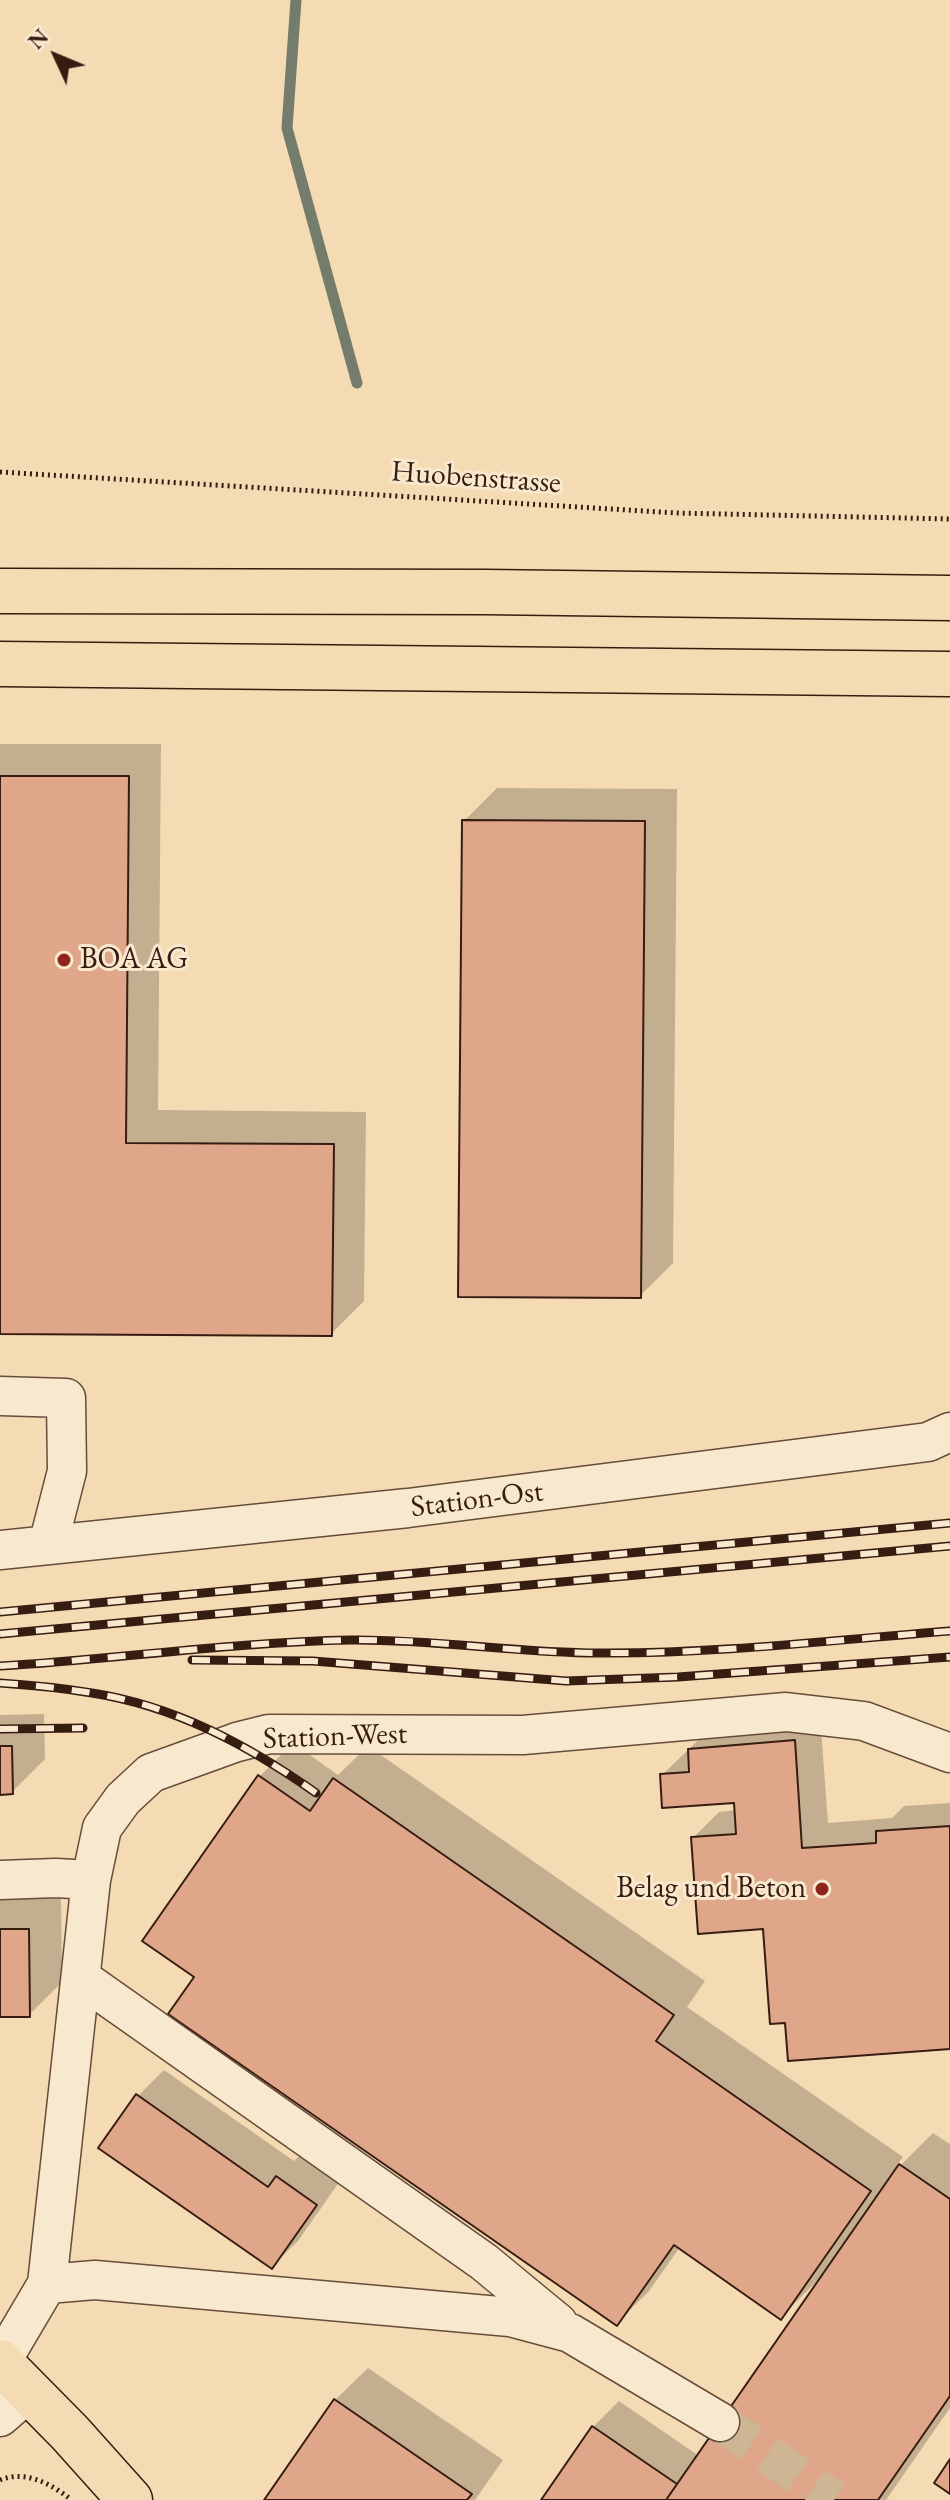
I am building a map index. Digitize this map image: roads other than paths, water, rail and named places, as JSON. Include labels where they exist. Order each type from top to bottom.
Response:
[{"type":"main road","points":[[0,560],[184,570],[331,591]]},
{"type":"main road","points":[[0,591],[331,591],[950,598]]},
{"type":"main road","points":[[0,664],[950,674]]},
{"type":"main road","points":[[8,2383],[130,2500]]},
{"type":"street","points":[[0,1396],[66,1398],[67,1471],[48,1545]]},
{"type":"street","name":"Station-Ost","points":[[0,1550],[408,1508],[928,1442],[950,1432]]},
{"type":"street","name":"Station-West","points":[[8,2383],[47,2284],[91,1880],[102,1828],[123,1799],[151,1773],[237,1742],[269,1734],[523,1735],[786,1712],[864,1721],[950,1753]]},
{"type":"street","points":[[0,1880],[91,1880]]},
{"type":"street","points":[[81,1978],[484,2262],[570,2333],[720,2422]]},
{"type":"street","points":[[47,2284],[95,2280],[510,2317],[570,2333]]},
{"type":"waterway","points":[[296,0],[287,128],[357,383]]},
{"type":"tunnel","points":[[720,2422],[834,2500]]},
{"type":"railway","points":[[0,1612],[950,1523]]},
{"type":"railway","points":[[0,1634],[950,1546]]},
{"type":"railway","points":[[0,1666],[307,1641],[382,1640],[568,1652],[643,1653],[950,1631]]},
{"type":"railway","points":[[192,1660],[313,1661],[566,1681],[678,1677],[950,1657]]},
{"type":"railway","points":[[0,1683],[92,1693],[152,1707],[237,1744],[316,1793]]},
{"type":"railway","points":[[0,1729],[83,1728]]},
{"type":"place","name":"BOA AG","points":[[64,960]]},
{"type":"place","name":"Belag und Beton","points":[[822,1889]]}]
